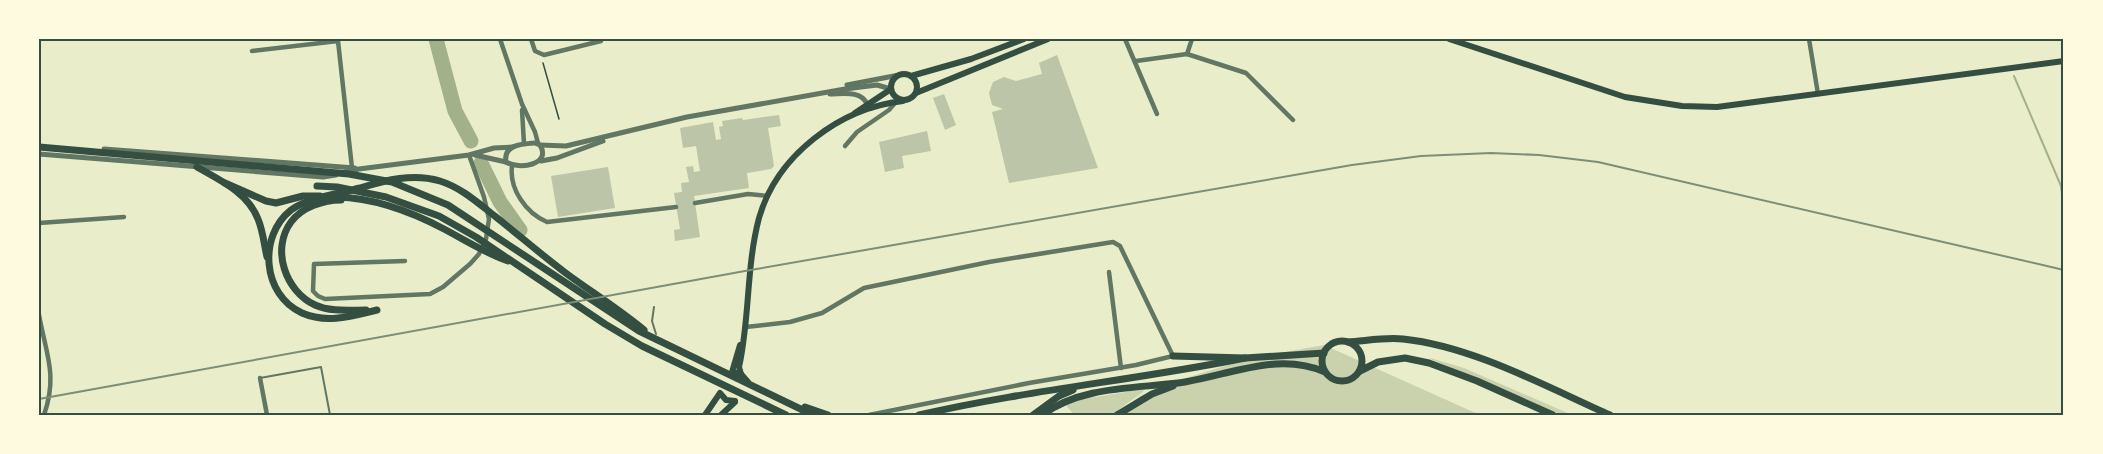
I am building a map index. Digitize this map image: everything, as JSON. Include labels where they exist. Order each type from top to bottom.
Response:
[{"type":"main road","points":[[899,101],[891,89],[893,81],[899,75],[911,76],[971,59],[1024,39]]},
{"type":"main road","points":[[748,382],[741,374],[739,367],[759,218],[768,196],[784,171],[808,143],[825,129],[847,118],[883,104],[911,99],[916,93],[1048,39]]},
{"type":"main road","points":[[1449,39],[1604,90],[1651,102],[1682,106],[1717,107],[2064,61]]},
{"type":"main road","points":[[911,76],[917,84],[916,93]]},
{"type":"main road","points":[[847,118],[891,89]]},
{"type":"main road","points":[[39,146],[350,174],[392,182],[429,195],[465,214],[617,318],[813,415]]},
{"type":"main road","points":[[197,167],[225,183],[266,201],[276,203],[309,195],[349,197],[407,203],[439,216],[476,237],[642,346],[786,415]]},
{"type":"main road","points":[[269,262],[272,241],[280,221],[291,210],[303,203],[398,178],[421,177],[439,181],[465,192],[567,274],[657,338]]},
{"type":"main road","points":[[225,183],[240,194],[255,212],[260,224],[271,277],[277,291],[290,305],[303,314],[322,318],[334,319],[377,310],[329,309],[313,304],[302,297],[287,276],[283,263],[283,247],[287,231],[292,220],[314,205],[332,200],[371,199]]},
{"type":"main road","points":[[316,186],[337,187],[371,199]]},
{"type":"main road","points":[[741,374],[732,372],[746,327]]},
{"type":"main road","points":[[1325,372],[1322,359],[1324,352],[1333,343],[1401,339],[1434,345],[1482,359],[1611,415]]},
{"type":"main road","points":[[1348,342],[1357,347],[1360,353],[1362,359],[1360,371]]},
{"type":"main road","points":[[1173,356],[1245,358],[1324,352]]},
{"type":"main road","points":[[919,415],[1017,396],[1195,369],[1245,358]]},
{"type":"main road","points":[[1042,415],[1069,401],[1093,393],[1184,382],[1274,364],[1309,366],[1342,382],[1378,362],[1405,358],[1429,363],[1477,381],[1553,415]]},
{"type":"main road","points":[[1118,415],[1152,394],[1184,382]]},
{"type":"main road","points":[[1033,415],[1059,396],[1086,385]]},
{"type":"main road","points":[[705,415],[720,393],[726,400],[735,401],[721,415]]},
{"type":"main road","points":[[782,400],[828,415]]},
{"type":"street","points":[[500,39],[522,104],[544,153],[539,161]]},
{"type":"street","points":[[531,39],[535,51],[541,54],[601,41]]},
{"type":"street","points":[[1125,39],[1158,114]]},
{"type":"street","points":[[1187,54],[1192,39]]},
{"type":"street","points":[[1809,39],[1818,94]]},
{"type":"street","points":[[252,51],[338,41],[356,169]]},
{"type":"street","points":[[1136,61],[1187,54],[1246,73],[1293,120]]},
{"type":"street","points":[[817,94],[838,87],[899,75]]},
{"type":"street","points":[[39,154],[323,177],[356,169],[471,155],[494,148],[524,144],[566,146],[687,117],[817,94],[870,86],[891,89]]},
{"type":"street","points":[[817,94],[855,95],[862,97],[867,104]]},
{"type":"street","points":[[845,146],[858,132],[899,101]]},
{"type":"street","points":[[522,104],[524,144]]},
{"type":"street","points":[[471,155],[522,166],[557,158],[622,134]]},
{"type":"street","points":[[39,146],[356,169]]},
{"type":"street","points":[[513,147],[506,153],[514,183],[525,207],[532,215],[547,222],[676,207]]},
{"type":"street","points":[[405,261],[314,264],[313,289],[316,295],[328,298],[430,294],[470,264],[479,254],[486,239],[489,219],[471,155]]},
{"type":"street","points":[[695,203],[748,194],[768,196]]},
{"type":"street","points":[[39,223],[124,217]]},
{"type":"street","points":[[746,327],[790,322],[822,313],[864,288],[989,262],[1113,242],[1120,246],[1173,356],[1121,368],[1029,383],[868,415]]},
{"type":"street","points":[[1109,272],[1121,368]]},
{"type":"street","points":[[39,315],[52,382],[44,415]]},
{"type":"street","points":[[260,378],[267,415]]},
{"type":"lane","points":[[654,307],[652,321],[657,338]]},
{"type":"lane","points":[[260,378],[321,367],[330,415]]},
{"type":"path","points":[[541,54],[559,119]]},
{"type":"green space","points":[[1324,345],[1480,415],[1115,415],[1140,396],[1186,378],[1247,359]]},
{"type":"green space","points":[[1430,358],[1464,368],[1572,415],[1562,415]]},
{"type":"green space","points":[[1144,389],[1111,415],[1074,415],[1065,404],[1065,402]]},
{"type":"building","points":[[1057,55],[1098,168],[1009,183],[992,112],[1003,109],[992,105],[989,93],[993,82],[1004,77],[1016,81],[1042,74],[1039,63]]},
{"type":"building","points":[[944,94],[956,125],[945,130],[933,98]]},
{"type":"building","points":[[779,115],[781,126],[768,128],[774,166],[771,169],[747,173],[749,188],[694,196],[700,237],[675,241],[674,230],[680,229],[674,193],[682,192],[681,183],[689,182],[686,167],[693,166],[694,172],[700,171],[696,146],[683,148],[680,128],[713,122],[716,140],[721,139],[719,127],[723,126],[722,121]]},
{"type":"building","points":[[927,131],[931,151],[902,156],[904,168],[885,172],[879,142]]},
{"type":"building","points":[[608,167],[615,208],[558,217],[551,176]]},
{"type":"waterway","points":[[436,39],[455,111],[471,141]]},
{"type":"waterway","points":[[2014,76],[2061,186],[2064,209]]},
{"type":"waterway","points":[[481,163],[500,202],[520,230]]},
{"type":"railway","points":[[39,399],[745,271],[1352,165],[1421,156],[1491,153],[1539,155],[1598,162],[2064,270]]}]
